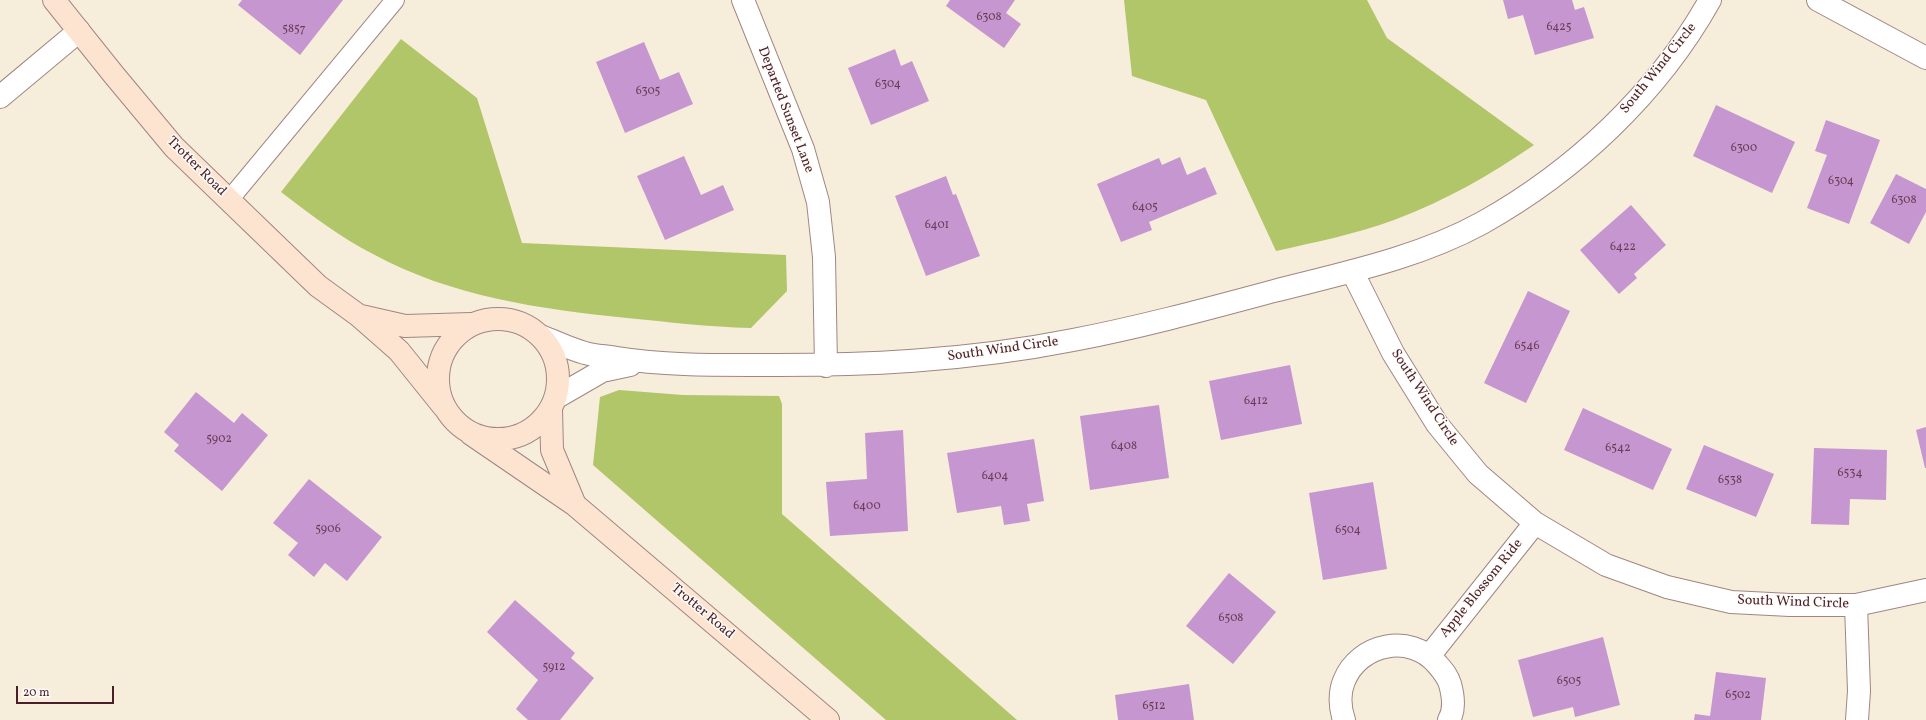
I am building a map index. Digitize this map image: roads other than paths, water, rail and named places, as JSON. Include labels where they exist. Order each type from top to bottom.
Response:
[{"type":"street","name":"Trotter Road","points":[[54,0],[174,147],[318,286],[358,315],[398,351],[444,407]]},
{"type":"street","name":"Departed Sunset Lane","points":[[742,0],[803,149],[818,202],[824,257],[826,366]]},
{"type":"street","name":"South Wind Circle","points":[[542,337],[586,353],[645,362],[826,366],[918,362],[1072,341],[1176,317],[1352,271],[1432,246],[1482,223],[1531,192],[1587,150],[1632,107],[1699,20],[1710,0]]},
{"type":"street","points":[[1818,0],[1926,58]]},
{"type":"street","points":[[0,97],[79,31]]},
{"type":"street","name":"South Wind Circle","points":[[1352,271],[1393,353],[1438,424],[1478,474],[1535,523],[1606,565],[1668,587],[1731,602],[1790,605],[1856,605],[1926,590]]},
{"type":"street","name":"Trotter Road","points":[[358,315],[405,326],[472,324]]},
{"type":"street","points":[[490,319],[509,319],[527,325],[542,337],[558,365],[554,403],[536,427],[516,438],[493,440],[471,434],[456,422],[444,407],[438,389],[438,369],[445,351],[456,336],[472,324],[490,319]]},
{"type":"street","name":"South Wind Circle","points":[[554,403],[602,371],[645,362]]},
{"type":"street","name":"Trotter Road","points":[[554,403],[552,450],[574,505]]},
{"type":"street","name":"Trotter Road","points":[[471,434],[574,505],[828,720]]},
{"type":"street","name":"Apple Blossom Ride","points":[[1430,655],[1535,523]]},
{"type":"street","points":[[1856,605],[1859,691],[1857,720]]},
{"type":"street","points":[[1344,720],[1340,706],[1344,681],[1356,662],[1373,650],[1391,645],[1411,647],[1430,655],[1447,675],[1453,694],[1452,715],[1449,720]]},
{"type":"lane","points":[[229,200],[395,0]]}]
